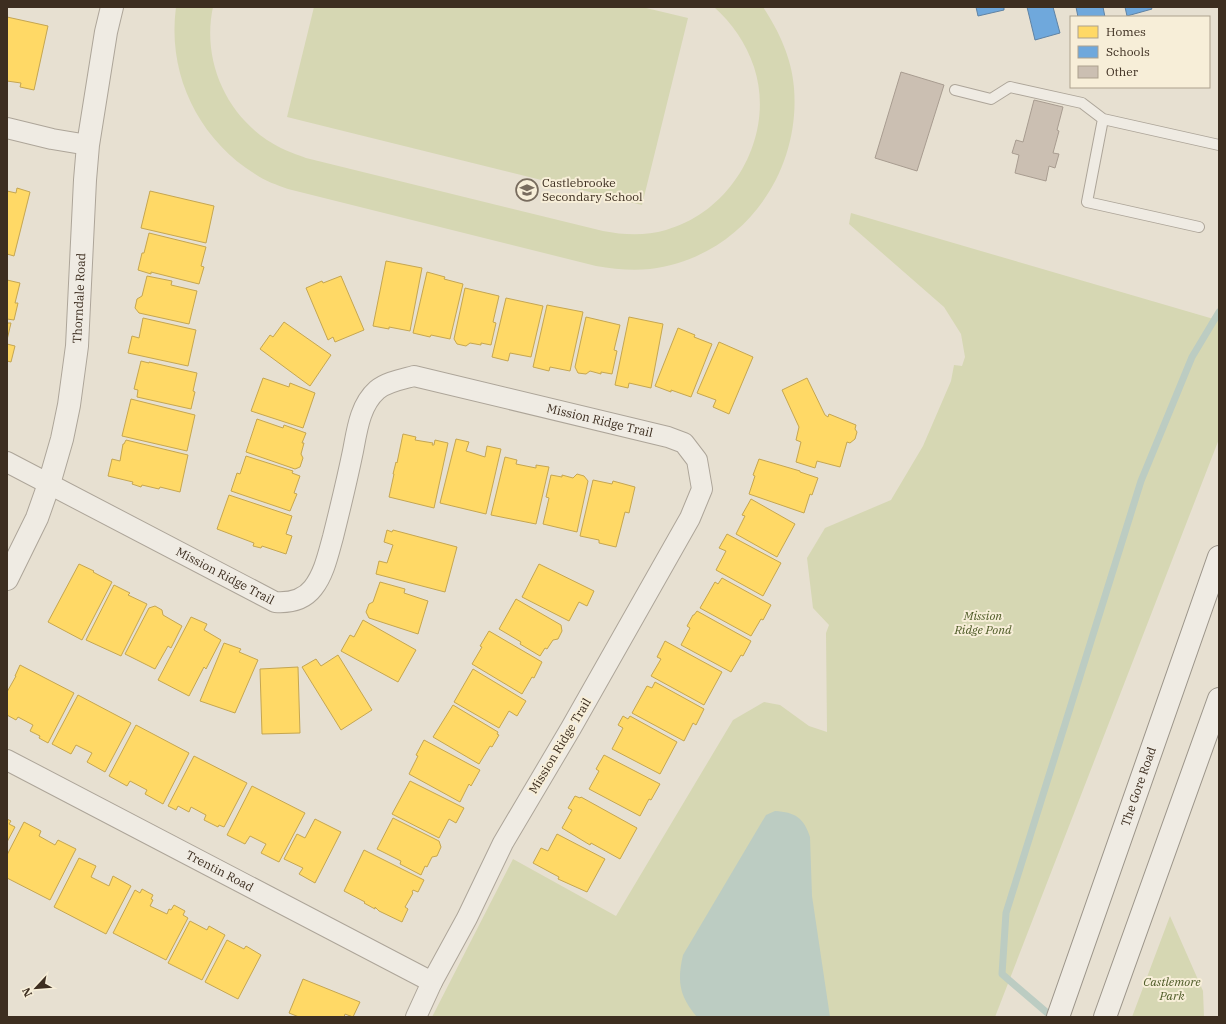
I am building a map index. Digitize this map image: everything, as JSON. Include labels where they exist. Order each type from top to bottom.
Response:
[{"type":"main road","name":"Thorndale Road","points":[[7,579],[34,527],[49,484],[68,412],[77,346],[88,145],[106,32],[112,7]]},
{"type":"main road","name":"The Gore Road","points":[[1058,1017],[1219,557]]},
{"type":"main road","points":[[1105,1017],[1219,699]]},
{"type":"street","points":[[7,128],[52,139],[88,145]]},
{"type":"street","name":"Mission Ridge Trail","points":[[7,462],[274,602],[288,603],[299,599],[313,589],[324,567],[343,500],[360,415],[371,397],[378,389],[394,381],[414,376],[668,437],[684,444],[697,460],[702,489],[690,518],[571,728],[503,843],[467,918],[432,982],[416,1017]]},
{"type":"street","name":"Trentin Road","points":[[7,760],[432,982]]},
{"type":"lane","points":[[955,90],[991,100],[1010,87],[1082,103],[1103,119],[1219,145]]},
{"type":"lane","points":[[1103,119],[1087,202],[1199,227]]},
{"type":"green space","points":[[176,7],[213,7],[210,26],[214,64],[228,99],[252,128],[267,140],[281,148],[306,158],[603,231],[634,234],[650,233],[666,230],[690,220],[712,206],[730,188],[744,166],[754,143],[759,118],[759,92],[754,67],[743,42],[727,20],[714,7],[763,7],[784,46],[791,66],[794,88],[794,121],[787,152],[775,181],[758,207],[737,230],[711,248],[682,262],[650,269],[636,270],[596,266],[288,189],[271,183],[259,176],[235,159],[217,142],[203,123],[191,102],[182,80],[177,56],[174,32]]},
{"type":"green space","points":[[314,7],[642,7],[688,18],[642,205],[287,117]]},
{"type":"green space","name":"Mission Ridge Pond","points":[[851,213],[1217,320],[1219,316],[1219,439],[995,1017],[432,1017],[513,859],[616,916],[733,720],[764,702],[780,705],[809,726],[827,732],[826,633],[829,625],[813,608],[807,558],[825,528],[891,500],[923,446],[951,381],[954,365],[962,366],[965,357],[961,334],[944,307],[849,224]]},
{"type":"green space","name":"Castlemore Park","points":[[1170,916],[1203,991],[1204,1017],[1132,1017]]},
{"type":"shaded area","points":[[775,811],[788,813],[798,817],[808,830],[810,837],[812,896],[830,1017],[697,1017],[686,1002],[681,988],[680,973],[683,955],[766,815]]},
{"type":"building: Homes","points":[[7,17],[48,26],[34,90],[20,87],[21,83],[7,81]]},
{"type":"building: Homes","points":[[17,188],[30,192],[14,256],[7,254],[7,191],[16,193]]},
{"type":"building: Homes","points":[[150,191],[214,206],[206,243],[141,228]]},
{"type":"building: Homes","points":[[149,233],[206,247],[201,266],[204,267],[199,284],[138,270]]},
{"type":"building: Homes","points":[[386,261],[422,268],[410,331],[373,326]]},
{"type":"building: Homes","points":[[427,272],[445,277],[444,279],[463,284],[450,339],[431,335],[430,337],[413,333]]},
{"type":"building: Homes","points":[[147,276],[172,281],[171,285],[197,291],[189,324],[139,313],[135,308],[137,299],[142,296]]},
{"type":"building: Homes","points":[[341,276],[364,330],[335,342],[333,337],[328,340],[306,288],[322,281],[323,283]]},
{"type":"building: Homes","points":[[7,280],[20,283],[15,303],[18,303],[14,320],[7,319]]},
{"type":"building: Homes","points":[[465,288],[499,296],[493,322],[496,323],[491,345],[470,343],[466,346],[457,344],[454,339]]},
{"type":"building: Homes","points":[[506,298],[543,306],[531,357],[510,353],[508,361],[492,357]]},
{"type":"building: Homes","points":[[547,305],[583,312],[570,371],[550,367],[549,371],[533,367]]},
{"type":"building: Homes","points":[[586,317],[620,325],[614,350],[617,351],[612,374],[601,372],[601,374],[590,371],[586,374],[578,373],[575,367]]},
{"type":"building: Homes","points":[[629,317],[663,324],[651,388],[629,383],[628,388],[615,385]]},
{"type":"building: Homes","points":[[143,318],[196,330],[188,366],[128,353],[132,336],[139,338]]},
{"type":"building: Homes","points":[[284,322],[331,355],[310,386],[260,349],[270,335],[273,337]]},
{"type":"building: Homes","points":[[7,323],[11,323],[7,340]]},
{"type":"building: Homes","points":[[678,328],[695,335],[694,337],[712,344],[691,397],[655,386]]},
{"type":"building: Homes","points":[[719,342],[753,357],[729,414],[713,407],[716,400],[697,393]]},
{"type":"building: Homes","points":[[7,344],[15,346],[11,362],[7,361]]},
{"type":"building: Homes","points":[[141,361],[197,373],[191,409],[137,397],[138,390],[134,389]]},
{"type":"building: Homes","points":[[263,378],[289,387],[290,383],[315,393],[303,428],[251,411]]},
{"type":"building: Homes","points":[[807,378],[825,415],[828,417],[829,414],[856,425],[855,429],[857,432],[855,439],[850,443],[847,442],[840,467],[817,461],[815,468],[796,462],[801,442],[796,440],[799,427],[782,390]]},
{"type":"building: Homes","points":[[131,399],[195,415],[187,451],[122,436]]},
{"type":"building: Homes","points":[[257,419],[283,428],[284,425],[306,433],[302,443],[304,443],[301,454],[303,458],[300,467],[295,469],[246,452]]},
{"type":"building: Homes","points":[[403,434],[416,437],[415,440],[433,443],[432,445],[434,445],[435,440],[448,443],[434,508],[389,497]]},
{"type":"building: Homes","points":[[456,439],[469,442],[466,451],[485,457],[487,446],[501,449],[486,514],[440,503]]},
{"type":"building: Homes","points":[[126,440],[188,455],[180,492],[160,487],[159,489],[142,485],[141,487],[132,484],[133,482],[108,476],[112,459],[120,461],[123,444]]},
{"type":"building: Homes","points":[[246,456],[293,471],[292,473],[300,476],[294,493],[297,494],[290,511],[231,491],[237,473],[240,474]]},
{"type":"building: Homes","points":[[505,457],[517,460],[516,464],[536,468],[536,465],[549,467],[536,524],[491,515]]},
{"type":"building: Homes","points":[[759,459],[818,478],[812,495],[810,494],[804,513],[749,494],[755,476],[753,475]]},
{"type":"building: Homes","points":[[577,474],[584,476],[588,481],[577,532],[543,524],[549,498],[546,497],[551,475],[562,477],[562,475],[573,478]]},
{"type":"building: Homes","points":[[593,480],[612,484],[613,481],[635,487],[629,513],[625,512],[616,547],[599,543],[599,540],[580,536]]},
{"type":"building: Homes","points":[[229,495],[292,516],[286,534],[292,536],[286,554],[262,546],[261,548],[253,546],[254,543],[217,529]]},
{"type":"building: Homes","points":[[751,499],[795,524],[777,557],[736,534],[745,516],[742,515]]},
{"type":"building: Homes","points":[[387,530],[392,532],[393,530],[457,547],[445,592],[376,574],[379,561],[387,563],[393,545],[384,542]]},
{"type":"building: Homes","points":[[727,534],[781,563],[763,596],[716,570],[726,551],[719,548]]},
{"type":"building: Homes","points":[[79,564],[112,582],[82,640],[48,622]]},
{"type":"building: Homes","points":[[539,564],[594,591],[587,606],[579,602],[569,621],[522,597]]},
{"type":"building: Homes","points":[[722,578],[771,605],[763,620],[761,619],[751,636],[700,608],[715,582],[718,584]]},
{"type":"building: Homes","points":[[380,582],[405,589],[404,593],[428,601],[418,634],[369,618],[366,612],[369,604],[373,602]]},
{"type":"building: Homes","points":[[114,585],[130,593],[128,595],[147,604],[121,656],[86,640]]},
{"type":"building: Homes","points":[[516,599],[561,625],[562,631],[558,639],[553,640],[540,656],[520,644],[521,642],[499,629]]},
{"type":"building: Homes","points":[[155,606],[162,610],[163,615],[182,626],[171,648],[168,646],[155,669],[125,654],[149,608]]},
{"type":"building: Homes","points":[[697,611],[751,641],[743,656],[741,655],[731,672],[681,645],[690,628],[687,626]]},
{"type":"building: Homes","points":[[191,617],[207,624],[204,630],[221,640],[206,669],[204,667],[189,696],[158,680]]},
{"type":"building: Homes","points":[[363,620],[416,650],[398,682],[341,651],[350,635],[354,637]]},
{"type":"building: Homes","points":[[489,631],[542,662],[534,678],[532,677],[522,694],[472,664]]},
{"type":"building: Homes","points":[[665,641],[722,672],[704,705],[651,676],[661,659],[657,657]]},
{"type":"building: Homes","points":[[224,643],[241,649],[239,652],[258,660],[235,713],[200,701]]},
{"type":"building: Homes","points":[[338,655],[372,710],[341,730],[302,667],[316,659],[321,666]]},
{"type":"building: Homes","points":[[20,665],[74,693],[48,743],[39,738],[40,736],[30,731],[33,725],[18,717],[16,720],[7,715],[7,692]]},
{"type":"building: Homes","points":[[298,667],[300,733],[262,734],[260,669]]},
{"type":"building: Homes","points":[[473,669],[526,701],[517,716],[509,711],[499,728],[454,702]]},
{"type":"building: Homes","points":[[655,682],[704,709],[696,725],[693,723],[684,741],[632,713],[647,686],[652,688]]},
{"type":"building: Homes","points":[[78,695],[131,723],[105,772],[87,762],[92,753],[76,745],[71,754],[52,744]]},
{"type":"building: Homes","points":[[453,705],[498,732],[497,734],[499,735],[492,747],[490,746],[479,764],[433,737]]},
{"type":"building: Homes","points":[[623,716],[628,719],[630,716],[677,742],[660,774],[612,749],[623,728],[618,725]]},
{"type":"building: Homes","points":[[136,725],[189,753],[163,804],[145,794],[147,790],[130,781],[127,786],[109,776]]},
{"type":"building: Homes","points":[[424,740],[480,770],[471,786],[469,784],[460,802],[409,774],[418,756],[416,755]]},
{"type":"building: Homes","points":[[604,755],[660,784],[651,800],[649,799],[640,816],[589,789],[599,771],[596,769]]},
{"type":"building: Homes","points":[[194,756],[247,783],[224,827],[219,825],[218,827],[204,820],[206,815],[191,807],[189,812],[178,806],[176,810],[168,806]]},
{"type":"building: Homes","points":[[410,781],[464,808],[456,823],[449,819],[439,838],[392,814]]},
{"type":"building: Homes","points":[[252,786],[305,813],[279,862],[261,853],[266,844],[250,836],[245,844],[227,835]]},
{"type":"building: Homes","points":[[575,796],[581,797],[637,828],[620,859],[591,843],[590,845],[562,828],[572,810],[568,808]]},
{"type":"building: Homes","points":[[393,818],[439,841],[441,847],[437,856],[432,857],[427,867],[425,866],[421,875],[400,864],[401,861],[377,849]]},
{"type":"building: Homes","points":[[7,819],[11,821],[9,824],[15,827],[7,842]]},
{"type":"building: Homes","points":[[315,819],[341,832],[315,883],[299,874],[303,868],[284,859],[297,834],[305,838]]},
{"type":"building: Homes","points":[[24,822],[41,831],[39,836],[55,845],[58,840],[76,849],[50,900],[7,878],[7,855]]},
{"type":"building: Homes","points":[[557,834],[605,859],[587,892],[558,879],[559,877],[533,863],[541,848],[548,851]]},
{"type":"building: Homes","points":[[364,850],[424,880],[418,892],[413,890],[413,893],[405,907],[408,909],[402,922],[379,911],[375,907],[375,909],[344,891]]},
{"type":"building: Homes","points":[[79,858],[96,866],[91,877],[109,886],[113,876],[131,886],[106,934],[54,907]]},
{"type":"building: Homes","points":[[142,889],[153,895],[151,899],[153,900],[150,906],[167,914],[169,909],[171,910],[174,905],[185,911],[183,915],[188,918],[166,960],[113,933],[135,890],[140,893]]},
{"type":"building: Homes","points":[[190,921],[207,930],[209,926],[225,935],[202,980],[168,963]]},
{"type":"building: Homes","points":[[227,940],[244,949],[246,946],[261,955],[238,999],[205,982]]},
{"type":"building: Homes","points":[[303,979],[360,1002],[353,1017],[345,1014],[344,1017],[299,1017],[289,1013]]},
{"type":"building: Schools","points":[[976,7],[1004,7],[1004,10],[978,16]]},
{"type":"building: Schools","points":[[1027,7],[1053,7],[1060,33],[1035,40]]},
{"type":"building: Schools","points":[[1076,7],[1103,7],[1105,16],[1078,16]]},
{"type":"building: Schools","points":[[1125,7],[1151,7],[1152,9],[1127,16]]},
{"type":"building: Other","points":[[901,72],[944,85],[917,171],[875,158]]},
{"type":"building: Other","points":[[1034,100],[1063,107],[1053,153],[1059,154],[1055,168],[1049,166],[1046,181],[1015,173],[1019,155],[1012,153],[1016,140],[1023,142]]},
{"type":"waterway","points":[[1052,1017],[1002,974],[1006,913],[1141,481],[1192,357],[1219,312]]},
{"type":"place","name":"Castlebrooke Secondary School","points":[[527,190]]}]
